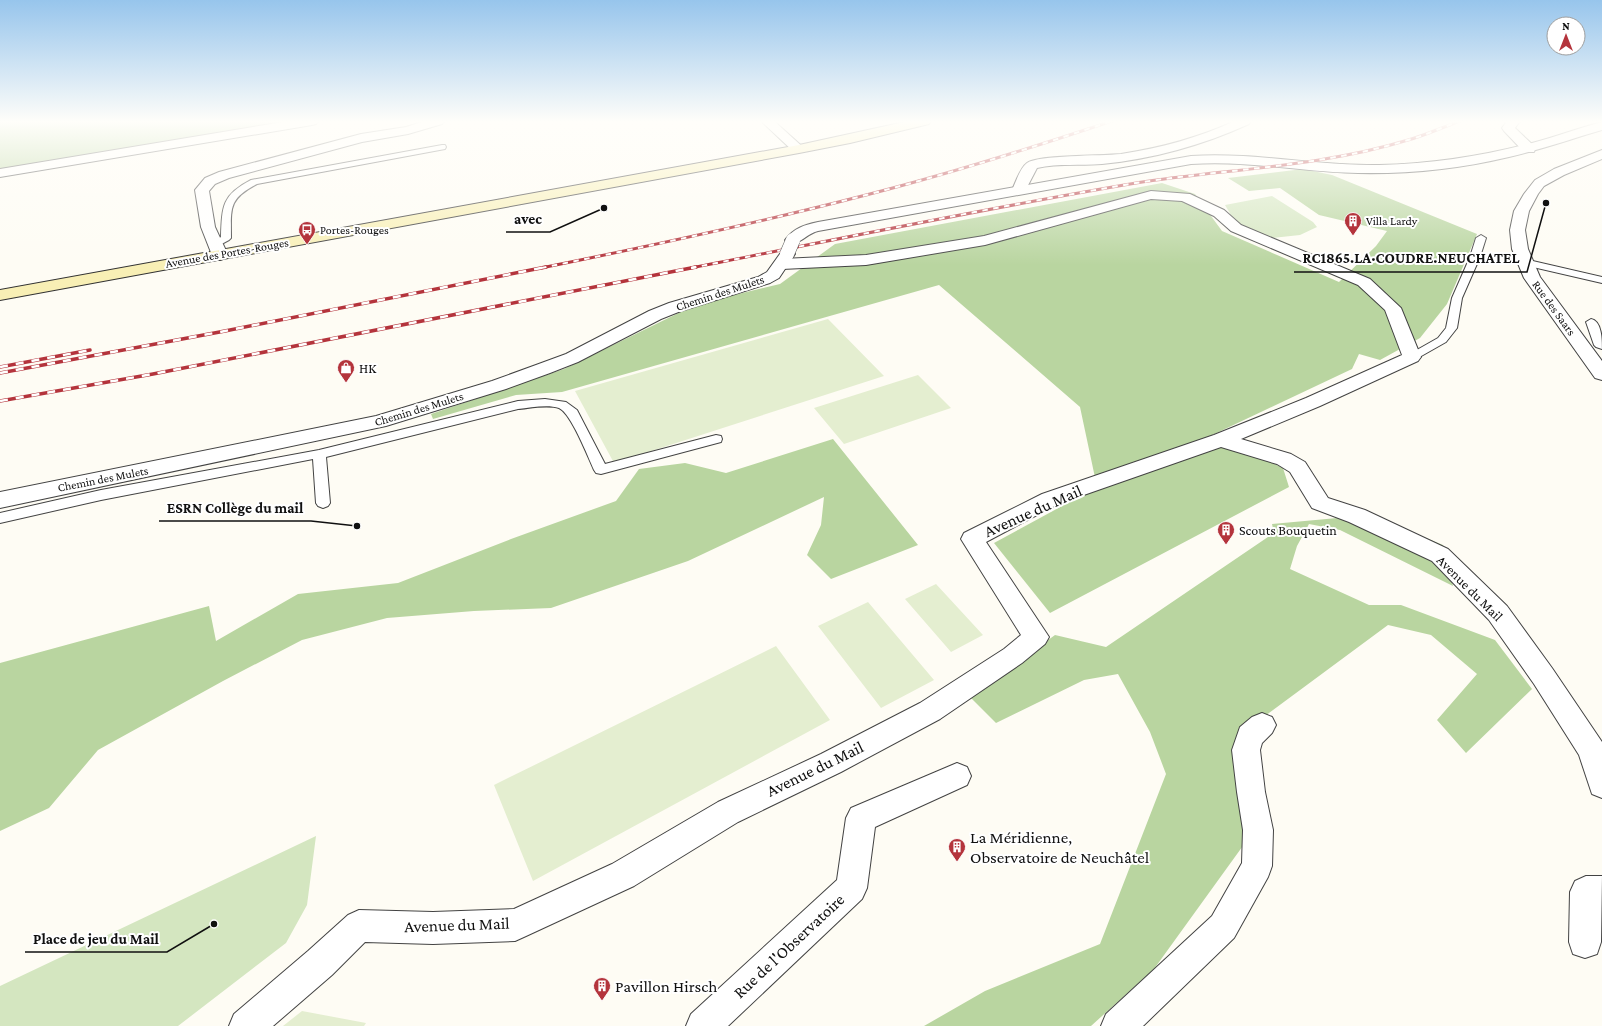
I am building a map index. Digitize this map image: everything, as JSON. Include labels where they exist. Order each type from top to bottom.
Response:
[{"type":"main road","name":"Avenue des Portes-Rouges","points":[[0,295],[218,250],[685,169]]},
{"type":"street","points":[[0,174],[30,169]]},
{"type":"street","points":[[218,250],[208,227],[202,190],[210,181],[245,169]]},
{"type":"street","points":[[1019,190],[1029,174],[1030,169]]},
{"type":"street","name":"Chemin des Mulets","points":[[0,500],[379,422],[499,385],[572,358],[622,330],[669,310],[764,280],[773,275],[798,234],[817,227],[1019,190],[1146,169]]},
{"type":"street","name":"Rue des Saars","points":[[1567,169],[1545,180],[1532,192],[1522,209],[1517,224],[1518,243],[1524,262],[1541,291],[1602,374]]},
{"type":"street","points":[[1029,174],[1051,185]]},
{"type":"street","points":[[787,253],[866,260],[985,240],[1103,206],[1151,195],[1185,197],[1219,213],[1236,228],[1364,282],[1392,308],[1412,357]]},
{"type":"street","name":"Avenue du Mail","points":[[246,1026],[320,963],[359,926],[433,928],[515,926],[623,875],[728,812],[831,763],[930,711],[1013,656],[1036,637],[972,539],[1050,499],[1221,440],[1313,402],[1412,357]]},
{"type":"street","name":"Avenue du Mail","points":[[1221,440],[1284,459],[1298,467],[1320,503],[1357,516],[1440,555],[1498,613],[1543,676],[1592,751],[1602,785]]},
{"type":"street","points":[[1118,1026],[1223,927],[1258,866],[1258,830],[1251,792],[1246,750],[1250,736],[1262,726]]},
{"type":"street","name":"Rue de l'Observatoire","points":[[703,1026],[851,888],[861,818],[957,776]]},
{"type":"street","points":[[1585,942],[1586,892],[1602,892]]},
{"type":"lane","points":[[218,250],[226,238],[228,202],[232,194],[254,182],[324,169]]},
{"type":"lane","points":[[1412,357],[1442,340],[1451,328],[1458,298],[1481,238]]},
{"type":"lane","points":[[1524,262],[1602,280]]},
{"type":"lane","points":[[1591,322],[1602,346]]},
{"type":"lane","points":[[0,518],[101,495],[319,454],[518,405],[545,403],[562,405],[573,413],[601,470],[716,439]]},
{"type":"lane","points":[[319,454],[323,504]]},
{"type":"green space","points":[[0,169],[25,169],[0,173]]},
{"type":"green space","points":[[1303,169],[1332,175],[1477,234],[1447,304],[1420,338],[1380,360],[1359,354],[1352,369],[1206,438],[1252,453],[1283,468],[1289,487],[1050,613],[994,543],[1097,487],[1080,407],[939,285],[562,392],[516,395],[433,419],[431,414],[564,369],[697,304],[780,284],[835,244],[1162,183],[1195,194],[1222,231],[1339,282],[1376,246],[1387,231],[1319,215],[1280,188],[1249,191],[1228,178]]},
{"type":"green space","points":[[1272,196],[1313,222],[1317,227],[1300,235],[1272,238],[1235,222],[1225,205]]},
{"type":"green space","points":[[828,319],[884,376],[614,463],[575,391]]},
{"type":"green space","points":[[918,375],[951,408],[844,444],[814,408]]},
{"type":"green space","points":[[833,439],[918,545],[831,579],[807,555],[821,525],[824,497],[688,561],[551,608],[474,611],[387,618],[302,640],[223,681],[98,750],[49,808],[0,831],[0,663],[209,606],[216,641],[298,594],[398,583],[511,539],[616,501],[639,469],[685,463],[726,473]]},
{"type":"green space","points":[[1370,515],[1443,545],[1453,586],[1340,530],[1309,524],[1297,546],[1290,569],[1369,605],[1401,605],[1495,640],[1532,689],[1466,753],[1437,720],[1477,674],[1431,635],[1388,625],[1238,736],[1245,843],[1154,969],[1091,1026],[924,1026],[985,991],[1100,944],[1166,774],[1150,732],[1118,674],[1084,680],[996,723],[970,697],[1055,635],[1106,647],[1274,533],[1272,524]]},
{"type":"green space","points":[[936,584],[983,635],[951,652],[905,599]]},
{"type":"green space","points":[[868,602],[934,680],[881,708],[818,626]]},
{"type":"green space","points":[[776,646],[830,720],[533,881],[494,785]]},
{"type":"green space","points":[[316,836],[307,905],[286,943],[178,1026],[0,1026],[0,986]]},
{"type":"green space","points":[[302,1011],[366,1023],[364,1026],[283,1026]]},
{"type":"railway","points":[[541,268],[704,234],[785,215],[866,195],[959,169]]},
{"type":"railway","points":[[691,268],[969,213],[1136,183],[1248,169]]},
{"type":"railway","points":[[541,268],[546,267]]},
{"type":"railway","points":[[0,401],[153,374],[696,267]]},
{"type":"railway","points":[[0,373],[225,331],[541,268]]},
{"type":"railway","points":[[0,367],[90,350]]},
{"type":"place","name":"RC1865.LA·COUDRE.NEUCHATEL","points":[[1546,203]]},
{"type":"place","name":"avec","points":[[604,208]]},
{"type":"place","name":"Villa Lardy","points":[[1353,236]]},
{"type":"place","name":"Portes-Rouges","points":[[307,245]]},
{"type":"place","name":"HK","points":[[346,383]]},
{"type":"place","name":"ESRN Collège du mail","points":[[357,526]]},
{"type":"place","name":"Scouts Bouquetin","points":[[1226,545]]},
{"type":"place","name":"La Méridienne, Observatoire de Neuchâtel","points":[[957,862]]},
{"type":"place","name":"Place de jeu du Mail","points":[[214,924]]},
{"type":"place","name":"Pavillon Hirsch","points":[[602,1001]]}]
